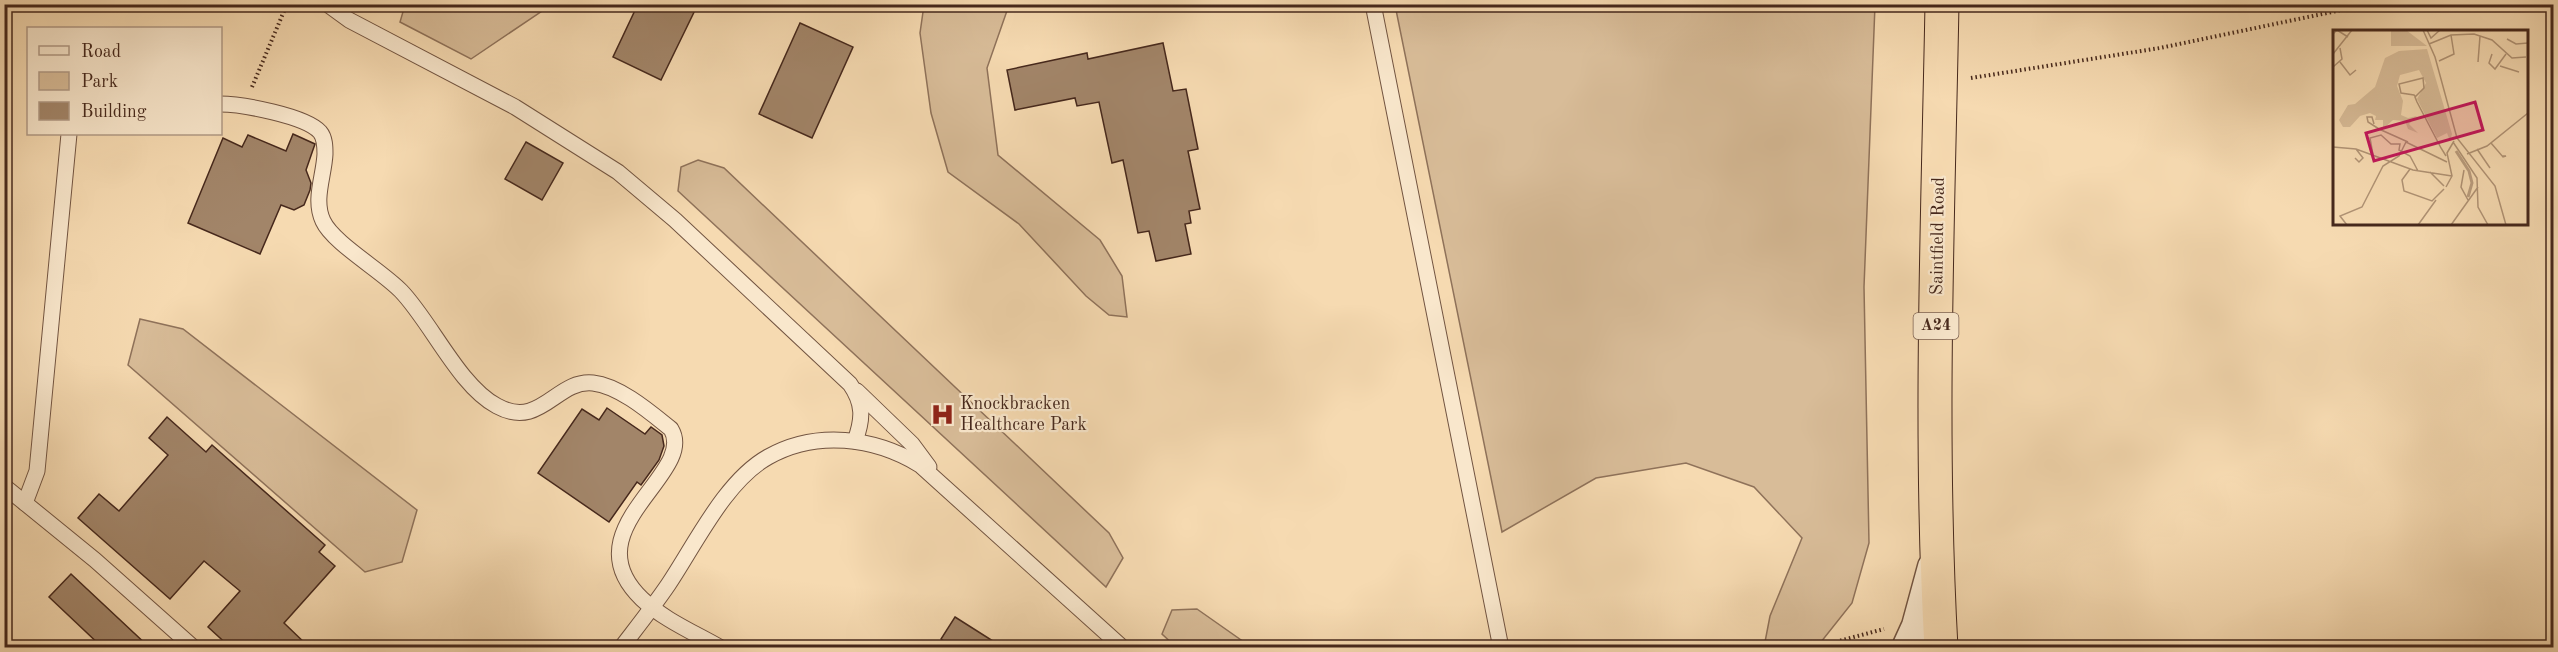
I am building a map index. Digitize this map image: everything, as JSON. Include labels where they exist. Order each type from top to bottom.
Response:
[{"type":"highway","name":"Saintfield Road","points":[[1941,648],[1936,552],[1935,398],[1942,4]]},
{"type":"street","points":[[1898,637],[1926,593],[1936,552]]},
{"type":"lane","points":[[327,4],[349,20],[515,107],[609,165],[675,220],[850,384],[912,444],[940,483]]},
{"type":"lane","points":[[1373,4],[1501,648]]},
{"type":"lane","points":[[222,104],[244,106],[285,116],[320,131],[324,140],[325,152],[318,197],[323,223],[333,235],[402,292],[463,372],[482,395],[496,406],[524,413],[537,410],[579,385],[592,383],[610,388],[671,429],[675,436],[676,449],[632,514],[620,544],[620,562],[632,588],[652,607],[721,648]]},
{"type":"lane","points":[[25,503],[37,471],[69,135]]},
{"type":"lane","points":[[850,384],[857,394],[862,416],[855,441]]},
{"type":"lane","points":[[621,648],[652,607],[735,485],[768,457],[810,442],[855,441],[899,453],[940,483],[1123,648]]},
{"type":"lane","points":[[4,486],[194,648]]},
{"type":"path","points":[[244,106],[287,4]]},
{"type":"path","points":[[1941,81],[2029,70],[2149,50],[2370,4]]},
{"type":"path","points":[[1828,648],[1839,641],[1898,637]]},
{"type":"green space","points":[[405,4],[551,5],[471,59],[400,22]]},
{"type":"green space","points":[[924,5],[1009,5],[987,68],[998,155],[1100,240],[1122,276],[1127,317],[1109,315],[1086,296],[1019,224],[948,172],[931,113],[920,33]]},
{"type":"green space","points":[[1395,5],[1875,5],[1864,287],[1869,543],[1852,603],[1817,647],[1764,647],[1770,616],[1802,538],[1754,487],[1686,463],[1596,478],[1502,532]]},
{"type":"green space","points":[[698,160],[724,168],[1109,533],[1123,558],[1106,587],[678,191],[681,167]]},
{"type":"green space","points":[[140,319],[183,329],[417,510],[402,562],[365,572],[128,365]]},
{"type":"green space","points":[[1197,609],[1251,647],[1176,647],[1162,634],[1172,610]]},
{"type":"building","points":[[638,4],[698,4],[661,80],[613,57]]},
{"type":"building","points":[[800,23],[853,47],[812,138],[759,114]]},
{"type":"building","points":[[1163,43],[1173,91],[1186,89],[1198,149],[1188,151],[1200,209],[1189,211],[1191,223],[1185,224],[1191,254],[1156,261],[1149,231],[1138,233],[1123,160],[1112,163],[1099,102],[1077,106],[1075,98],[1015,110],[1007,70],[1087,53],[1088,59]]},
{"type":"building","points":[[293,134],[315,144],[306,170],[311,183],[310,190],[304,205],[294,210],[281,205],[260,254],[188,223],[223,138],[242,147],[248,135],[286,151]]},
{"type":"building","points":[[526,142],[563,163],[542,200],[505,179]]},
{"type":"building","points":[[607,408],[645,434],[651,427],[662,435],[664,446],[659,460],[641,485],[637,482],[609,522],[538,473],[582,409],[599,420]]},
{"type":"building","points":[[167,417],[206,452],[212,445],[325,545],[319,552],[335,566],[284,623],[310,648],[231,648],[208,627],[240,591],[204,561],[170,599],[78,518],[99,494],[119,511],[168,455],[149,438]]},
{"type":"building","points":[[71,574],[150,648],[103,648],[49,597]]},
{"type":"building","points":[[955,617],[1004,648],[954,648],[941,639]]},
{"type":"place","name":"Knockbracken Healthcare Park","points":[[942,414]]}]
